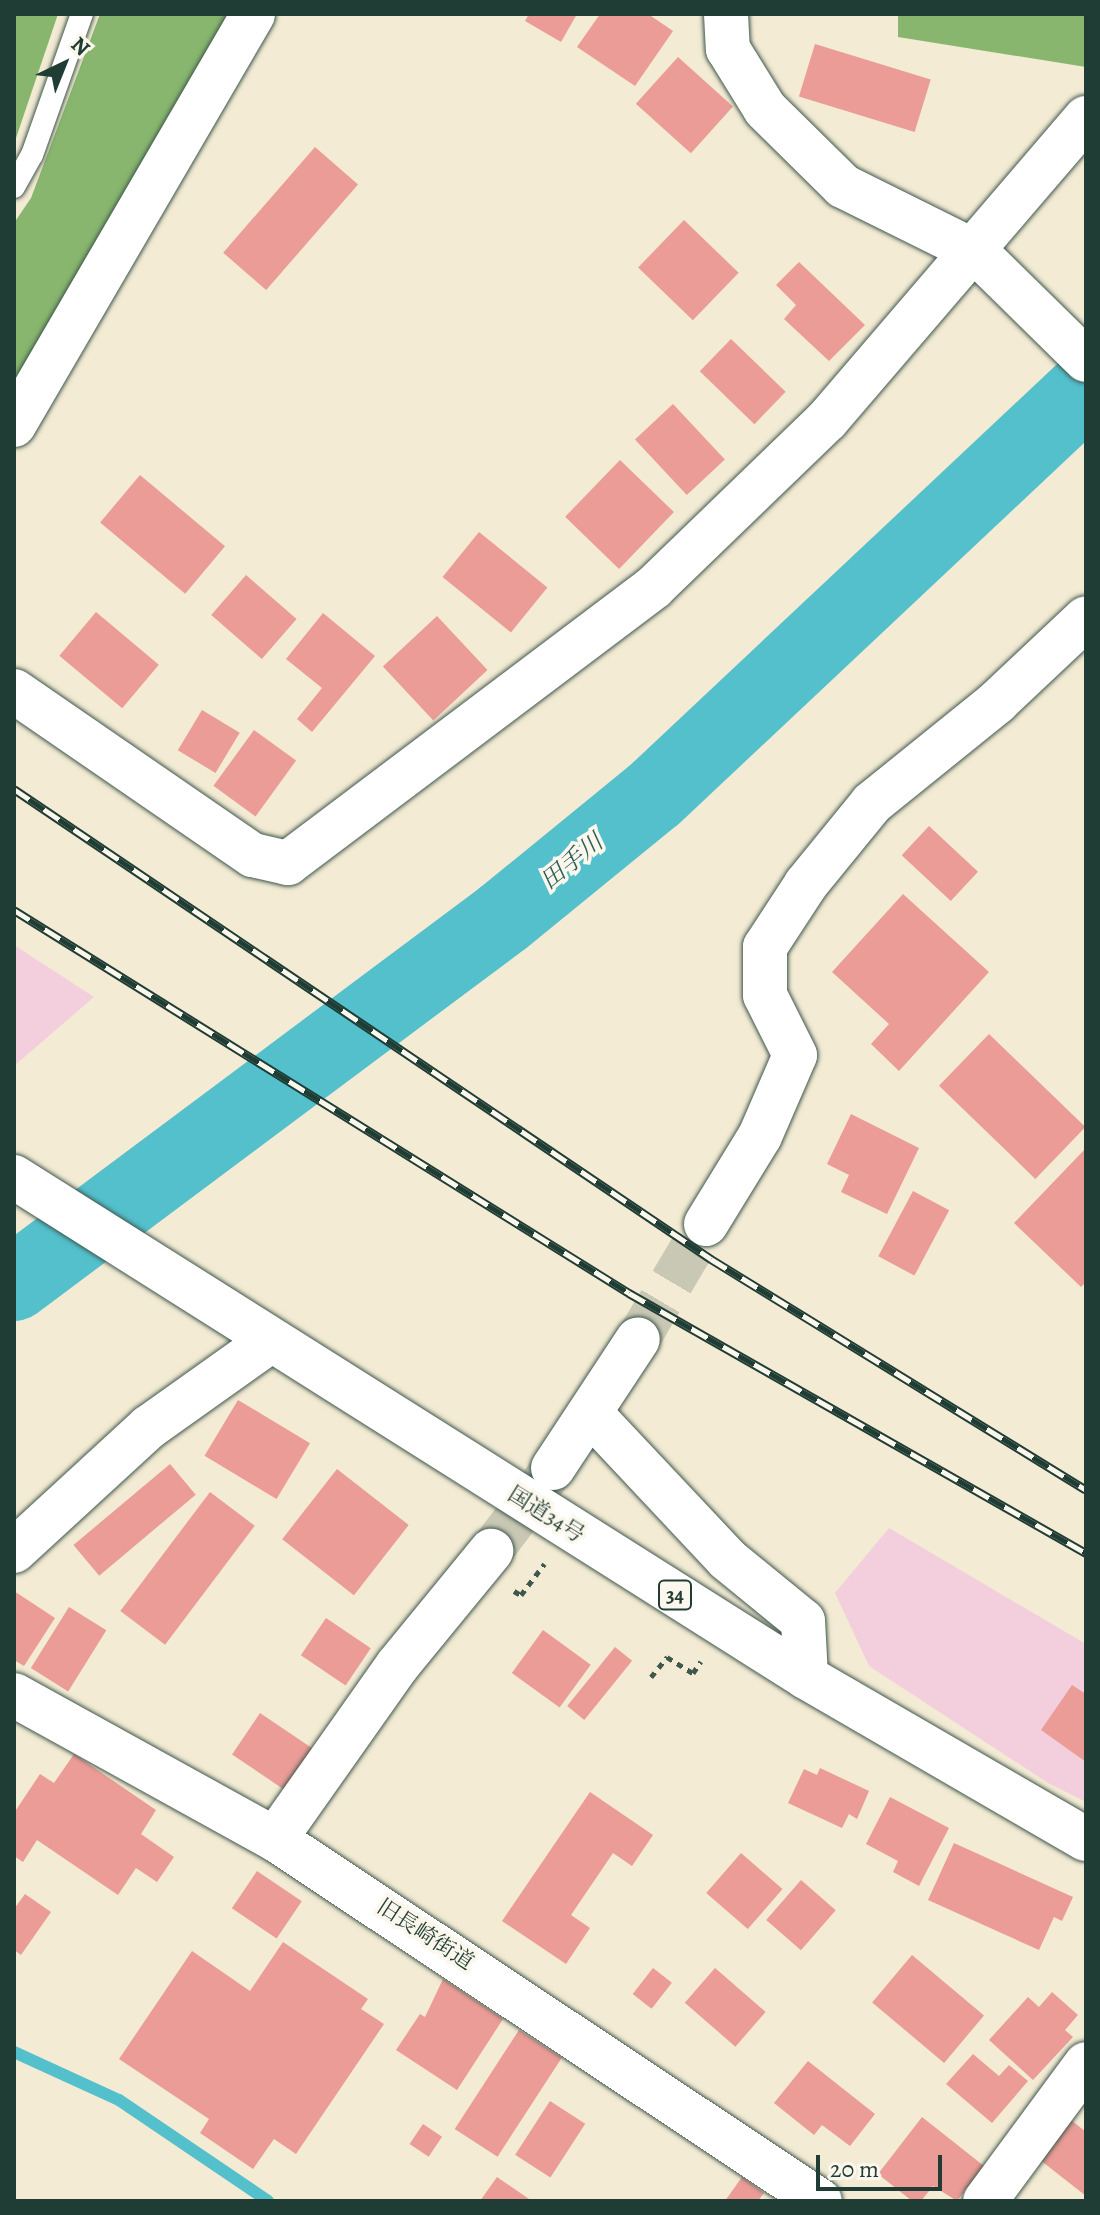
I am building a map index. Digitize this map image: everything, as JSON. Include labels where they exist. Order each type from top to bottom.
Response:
[{"type":"main road","points":[[14,425],[253,14]]},
{"type":"main road","points":[[726,14],[728,49],[765,109],[843,186],[976,252],[1086,360]]},
{"type":"main road","points":[[14,691],[253,855],[288,863],[654,587],[827,420],[976,252],[1086,118]]},
{"type":"main road","points":[[706,1224],[760,1136],[795,1055],[765,995],[765,947],[806,884],[872,803],[997,702],[1086,618]]},
{"type":"main road","name":"国道34号","points":[[14,1177],[806,1677],[1086,1839]]},
{"type":"main road","points":[[553,1468],[592,1415],[638,1339]]},
{"type":"main road","points":[[14,1551],[149,1427],[270,1341]]},
{"type":"main road","points":[[592,1415],[727,1559],[803,1621],[806,1677]]},
{"type":"main road","points":[[275,1839],[397,1666],[491,1551]]},
{"type":"main road","name":"旧長崎街道","points":[[14,1695],[275,1839],[820,2201]]},
{"type":"main road","points":[[985,2201],[1086,2064]]},
{"type":"lane","points":[[14,187],[32,155],[82,14]]},
{"type":"path","points":[[651,1677],[667,1657],[693,1673],[702,1661]]},
{"type":"shaded area","points":[[14,945],[94,997],[14,1066]]},
{"type":"shaded area","points":[[889,1528],[1086,1644],[1086,1802],[1048,1783],[869,1666],[835,1593]]},
{"type":"green space","points":[[14,14],[58,14],[14,144]]},
{"type":"green space","points":[[100,14],[233,14],[14,386],[14,223],[31,198]]},
{"type":"green space","points":[[898,14],[1086,14],[1086,67],[898,37]]},
{"type":"building","points":[[529,14],[577,14],[561,42],[525,21]]},
{"type":"building","points":[[600,14],[648,14],[673,31],[635,86],[577,47]]},
{"type":"building","points":[[815,44],[931,79],[915,132],[799,97]]},
{"type":"building","points":[[678,57],[733,107],[691,153],[636,104]]},
{"type":"building","points":[[315,147],[358,184],[266,290],[223,253]]},
{"type":"building","points":[[684,220],[739,273],[693,320],[638,267]]},
{"type":"building","points":[[799,262],[865,325],[829,361],[784,319],[796,305],[776,285]]},
{"type":"building","points":[[731,339],[786,392],[754,424],[700,371]]},
{"type":"building","points":[[673,404],[725,460],[687,495],[635,439]]},
{"type":"building","points":[[620,460],[674,512],[619,569],[565,517]]},
{"type":"building","points":[[140,475],[225,546],[185,594],[100,522]]},
{"type":"building","points":[[479,532],[547,587],[511,632],[442,577]]},
{"type":"building","points":[[246,575],[297,619],[262,659],[211,615]]},
{"type":"building","points":[[96,612],[159,665],[122,708],[59,656]]},
{"type":"building","points":[[323,613],[375,656],[312,732],[297,719],[322,688],[286,659]]},
{"type":"building","points":[[437,616],[487,670],[433,721],[383,666]]},
{"type":"building","points":[[202,710],[240,733],[216,773],[178,750]]},
{"type":"building","points":[[254,730],[296,761],[256,816],[213,786]]},
{"type":"building","points":[[929,826],[978,872],[951,901],[902,855]]},
{"type":"building","points":[[903,894],[989,972],[899,1071],[871,1044],[889,1024],[832,972]]},
{"type":"building","points":[[989,1034],[1085,1127],[1035,1179],[939,1086]]},
{"type":"building","points":[[851,1114],[919,1148],[887,1214],[841,1192],[849,1175],[827,1164]]},
{"type":"building","points":[[1086,1148],[1086,1282],[1081,1287],[1014,1223]]},
{"type":"building","points":[[913,1191],[949,1210],[914,1276],[878,1256]]},
{"type":"building","points":[[238,1400],[310,1443],[277,1499],[205,1456]]},
{"type":"building","points":[[170,1464],[196,1495],[99,1576],[73,1545]]},
{"type":"building","points":[[337,1469],[409,1525],[354,1595],[282,1539]]},
{"type":"building","points":[[210,1492],[255,1526],[165,1645],[120,1611]]},
{"type":"building","points":[[14,1591],[55,1618],[24,1666],[14,1660]]},
{"type":"building","points":[[69,1607],[106,1630],[68,1691],[31,1668]]},
{"type":"building","points":[[326,1618],[371,1648],[346,1686],[301,1655]]},
{"type":"building","points":[[543,1630],[591,1665],[560,1708],[512,1673]]},
{"type":"building","points":[[615,1647],[632,1661],[584,1720],[567,1706]]},
{"type":"building","points":[[1072,1685],[1086,1694],[1086,1762],[1041,1730]]},
{"type":"building","points":[[260,1713],[312,1748],[284,1790],[232,1754]]},
{"type":"building","points":[[74,1754],[156,1810],[141,1834],[174,1857],[157,1882],[136,1868],[118,1895],[37,1840],[23,1862],[14,1856],[14,1813],[40,1774],[54,1783]]},
{"type":"building","points":[[820,1768],[869,1791],[857,1819],[849,1814],[842,1828],[788,1803],[804,1769],[817,1775]]},
{"type":"building","points":[[590,1792],[653,1835],[632,1866],[613,1853],[571,1915],[590,1928],[566,1964],[502,1921]]},
{"type":"building","points":[[890,1797],[949,1828],[919,1886],[893,1872],[898,1861],[866,1844]]},
{"type":"building","points":[[954,1843],[1073,1897],[1062,1921],[1054,1917],[1039,1950],[928,1900]]},
{"type":"building","points":[[741,1853],[783,1889],[748,1929],[706,1893]]},
{"type":"building","points":[[257,1871],[302,1901],[277,1939],[232,1908]]},
{"type":"building","points":[[801,1880],[836,1910],[801,1950],[766,1920]]},
{"type":"building","points":[[25,1894],[51,1912],[21,1955],[14,1950],[14,1909]]},
{"type":"building","points":[[283,1942],[368,1999],[361,2009],[384,2024],[296,2154],[274,2139],[253,2169],[200,2133],[209,2119],[119,2059],[192,1951],[250,1991]]},
{"type":"building","points":[[912,1955],[984,2015],[944,2063],[872,2002]]},
{"type":"building","points":[[653,1968],[672,1983],[652,2009],[633,1994]]},
{"type":"building","points":[[715,1968],[766,2012],[735,2047],[685,2003]]},
{"type":"building","points":[[443,1979],[503,2019],[457,2090],[396,2050],[420,2014],[425,2017]]},
{"type":"building","points":[[1052,1992],[1078,2015],[1065,2030],[1073,2037],[1033,2080],[989,2040],[1028,1997],[1039,2007]]},
{"type":"building","points":[[519,2030],[562,2058],[498,2157],[455,2129]]},
{"type":"building","points":[[973,2054],[999,2076],[1009,2065],[1028,2081],[992,2123],[946,2084]]},
{"type":"building","points":[[808,2061],[875,2114],[850,2146],[822,2125],[814,2135],[774,2103]]},
{"type":"building","points":[[550,2101],[585,2124],[550,2178],[515,2155]]},
{"type":"building","points":[[1066,2116],[1086,2132],[1086,2196],[1035,2156]]},
{"type":"building","points":[[922,2117],[984,2166],[957,2201],[933,2186],[921,2201],[912,2201],[878,2174]]},
{"type":"building","points":[[423,2124],[442,2137],[429,2157],[410,2144]]},
{"type":"building","points":[[497,2177],[532,2201],[480,2201]]},
{"type":"building","points":[[742,2177],[764,2193],[758,2201],[725,2201]]},
{"type":"waterway","name":"田手川","points":[[14,1283],[503,918],[654,795],[1086,389]]},
{"type":"waterway","points":[[14,2052],[119,2100],[268,2201]]},
{"type":"tunnel","points":[[638,1339],[706,1224]]},
{"type":"tunnel","points":[[491,1551],[550,1473]]},
{"type":"railway","points":[[14,789],[711,1259],[1086,1490]]},
{"type":"railway","points":[[14,910],[629,1293],[1086,1553]]}]
